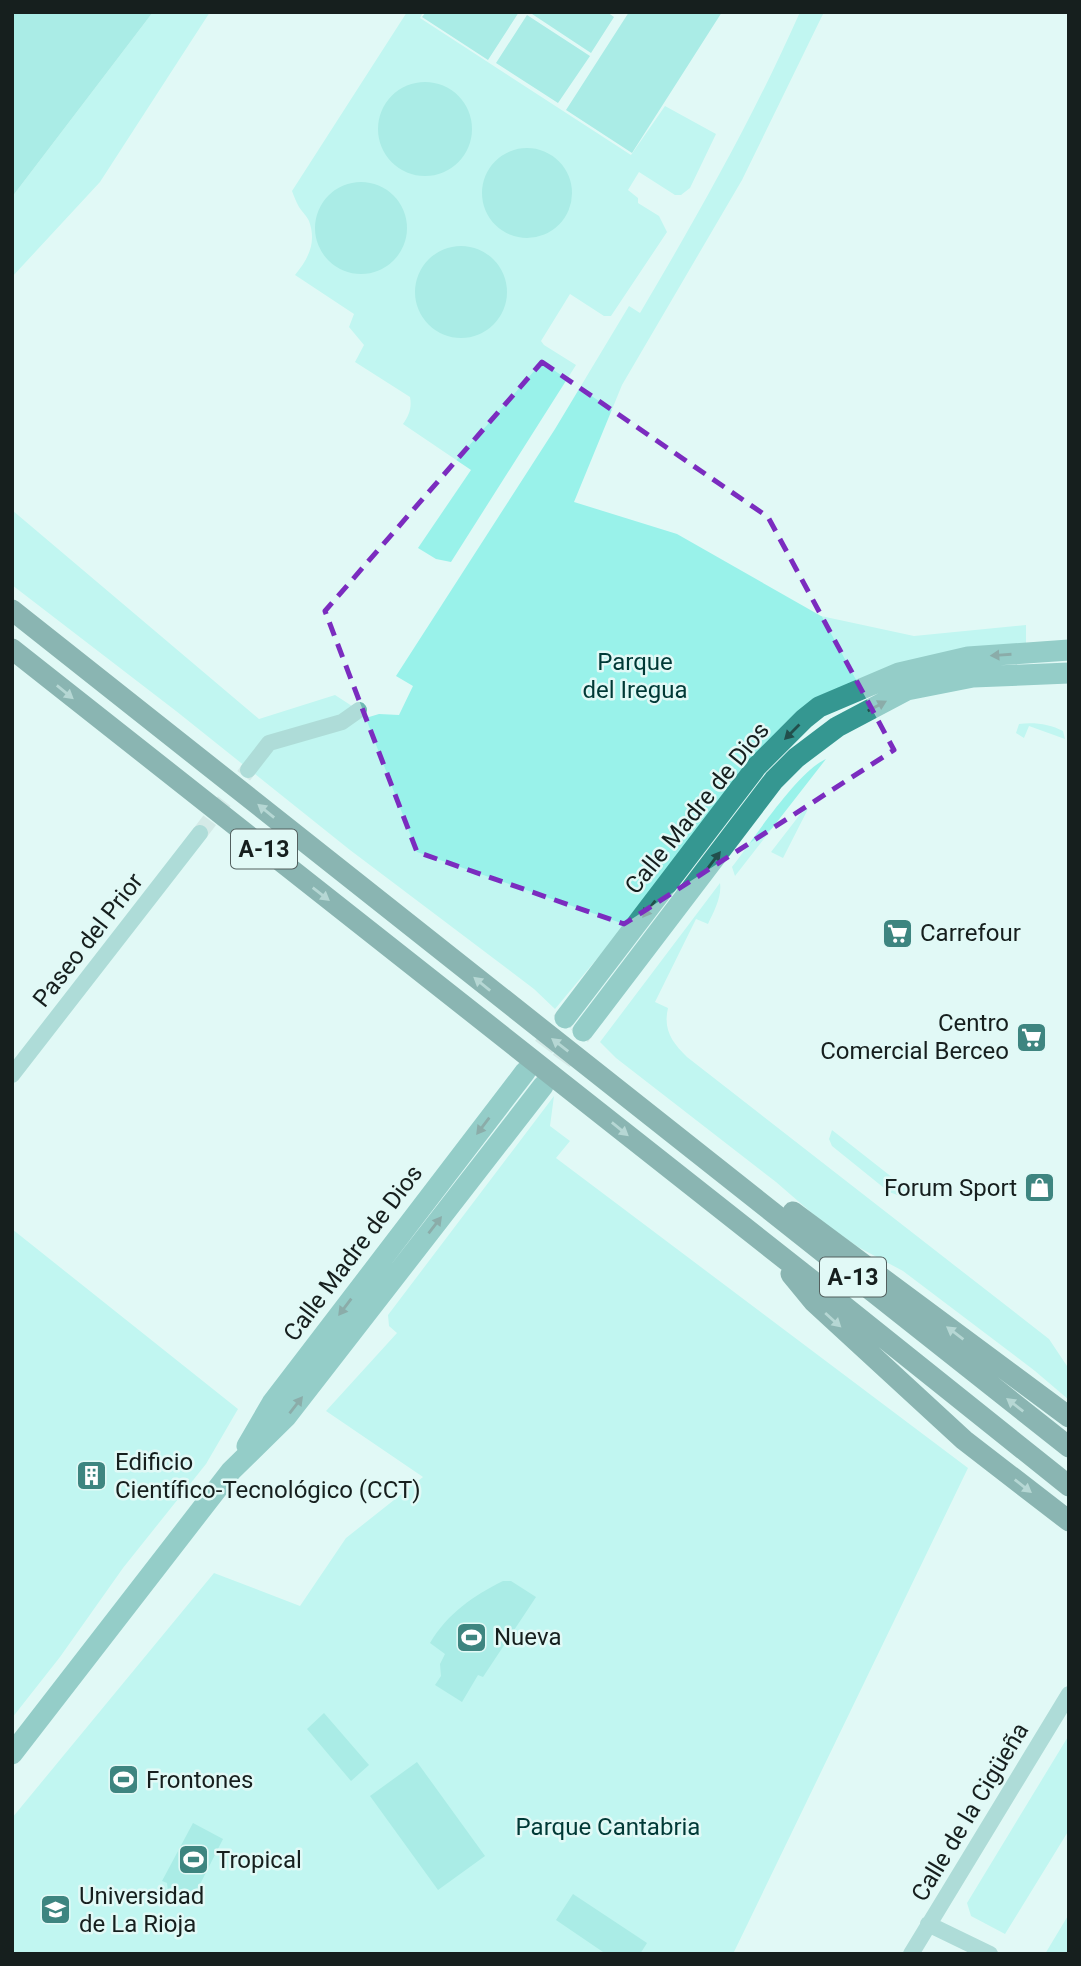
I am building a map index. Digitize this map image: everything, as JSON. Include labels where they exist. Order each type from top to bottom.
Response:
[{"type":"highway","name":"A-13","points":[[12,610],[1069,1447]]},
{"type":"highway","name":"A-13","points":[[12,649],[1069,1486]]},
{"type":"highway","points":[[638,1107],[730,1166],[1069,1417]]},
{"type":"highway","points":[[772,1250],[814,1303],[964,1440],[1069,1521]]},
{"type":"main road","name":"Calle Madre de Dios","points":[[565,1018],[757,766],[819,707],[899,673],[968,657],[1069,650]]},
{"type":"main road","name":"Calle Madre de Dios","points":[[583,1031],[774,780],[796,758],[827,734],[907,690],[973,677],[1069,673]]},
{"type":"main road","name":"Calle Madre de Dios","points":[[12,1754],[231,1471],[272,1403],[525,1072]]},
{"type":"main road","name":"Calle Madre de Dios","points":[[231,1471],[286,1417],[542,1086]]},
{"type":"street","points":[[248,770],[269,743],[342,722],[359,710]]},
{"type":"street","name":"Paseo del Prior","points":[[12,1076],[200,833]]},
{"type":"street","name":"Calle de la Cigüeña","points":[[911,1954],[1069,1694]]},
{"type":"street","points":[[928,1924],[990,1954]]},
{"type":"highlighted area","points":[[542,362],[768,517],[894,750],[624,924],[417,852],[325,611]]},
{"type":"green space","points":[[153,12],[210,12],[100,182],[12,277],[12,197]]},
{"type":"green space","points":[[407,12],[423,12],[420,18],[631,155],[665,106],[716,134],[690,188],[681,195],[675,195],[639,172],[628,190],[638,198],[638,203],[659,216],[667,232],[611,316],[604,316],[570,294],[541,341],[576,365],[451,562],[436,559],[418,548],[471,470],[403,424],[411,405],[410,397],[355,362],[364,345],[349,327],[354,314],[295,275],[307,257],[312,236],[309,221],[292,191]]},
{"type":"green space","name":"Parque del Iregua","points":[[800,12],[824,12],[742,180],[622,385],[574,502],[677,534],[821,616],[914,636],[1026,625],[1026,643],[806,708],[555,1009],[534,989],[350,850],[12,585],[12,510],[259,719],[335,695],[369,717],[379,714],[399,715],[413,686],[396,676],[555,429],[629,306],[640,313],[724,165]]},
{"type":"green space","points":[[1036,723],[1053,727],[1063,731],[1065,739],[1029,726],[1024,738],[1016,733],[1019,724]]},
{"type":"green space","points":[[826,759],[735,876],[732,867],[776,808],[802,777]]},
{"type":"green space","points":[[805,808],[808,809],[783,858],[771,852]]},
{"type":"green space","points":[[720,883],[719,899],[708,924],[696,919],[655,1002],[668,1008],[667,1023],[673,1041],[687,1057],[1049,1339],[1069,1369],[1069,1400],[903,1271],[858,1247],[821,1221],[776,1182],[616,1058],[600,1042]]},
{"type":"green space","name":"Parque Cantabria","points":[[554,1096],[550,1126],[570,1141],[556,1158],[968,1468],[733,1954],[12,1954],[12,1818],[214,1573],[300,1606],[346,1538],[423,1477],[326,1411],[397,1333],[389,1326],[388,1315]]},
{"type":"green space","points":[[832,1130],[907,1189],[900,1196],[889,1192],[832,1146],[829,1139]]},
{"type":"green space","points":[[12,1229],[238,1409],[206,1464],[123,1568],[60,1657],[12,1718]]},
{"type":"green space","points":[[1069,1735],[1069,1830],[1005,1934],[971,1916],[967,1903]]},
{"type":"green space","points":[[1069,1914],[1069,1954],[1045,1954]]},
{"type":"shaded area","points":[[12,12],[153,12],[12,197]]},
{"type":"shaded area","points":[[426,12],[519,12],[488,60],[422,17]]},
{"type":"shaded area","points":[[529,12],[607,12],[614,17],[591,53]]},
{"type":"shaded area","points":[[629,12],[722,12],[632,153],[566,110]]},
{"type":"shaded area","points":[[527,15],[590,56],[558,103],[496,63]]},
{"type":"shaded area","points":[[425,82],[443,86],[458,96],[468,111],[472,129],[468,147],[458,162],[443,172],[425,176],[407,172],[392,162],[382,147],[378,129],[382,111],[392,96],[407,86]]},
{"type":"shaded area","points":[[527,148],[544,151],[559,161],[569,176],[572,193],[569,210],[559,225],[544,235],[527,238],[510,235],[495,225],[485,210],[482,193],[485,176],[495,161],[510,151]]},
{"type":"shaded area","points":[[361,182],[379,185],[394,195],[404,210],[407,228],[404,246],[394,261],[379,271],[361,274],[343,271],[328,261],[318,246],[315,228],[318,210],[328,195],[343,185]]},
{"type":"shaded area","points":[[461,246],[479,249],[494,259],[504,274],[507,292],[504,310],[494,325],[479,335],[461,338],[443,335],[428,325],[418,310],[415,292],[418,274],[428,259],[443,249]]},
{"type":"shaded area","name":"Nueva","points":[[503,1581],[511,1581],[536,1597],[483,1677],[478,1675],[462,1702],[435,1685],[441,1676],[440,1664],[445,1654],[430,1643],[462,1606]]},
{"type":"shaded area","points":[[324,1713],[369,1765],[351,1781],[307,1729]]},
{"type":"shaded area","points":[[417,1762],[485,1856],[438,1890],[370,1796]]},
{"type":"shaded area","name":"Tropical","points":[[193,1823],[223,1839],[193,1898],[175,1898],[168,1892],[167,1883],[162,1881]]},
{"type":"shaded area","points":[[573,1894],[647,1943],[640,1954],[606,1954],[556,1920]]},
{"type":"tunnel","points":[[200,833],[248,770]]},
{"type":"tunnel","points":[[525,1072],[565,1018]]},
{"type":"tunnel","points":[[543,1086],[583,1031]]},
{"type":"place","name":"Carrefour","points":[[897,933]]},
{"type":"place","name":"Centro Comercial Berceo","points":[[1032,1037]]},
{"type":"place","name":"Forum Sport","points":[[1040,1188]]},
{"type":"place","name":"Edificio Científico-Tecnológico (CCT)","points":[[92,1476]]},
{"type":"place","name":"Nueva","points":[[471,1637]]},
{"type":"place","name":"Frontones","points":[[123,1780]]},
{"type":"place","name":"Tropical","points":[[193,1860]]},
{"type":"place","name":"Universidad de La Rioja","points":[[56,1910]]}]
